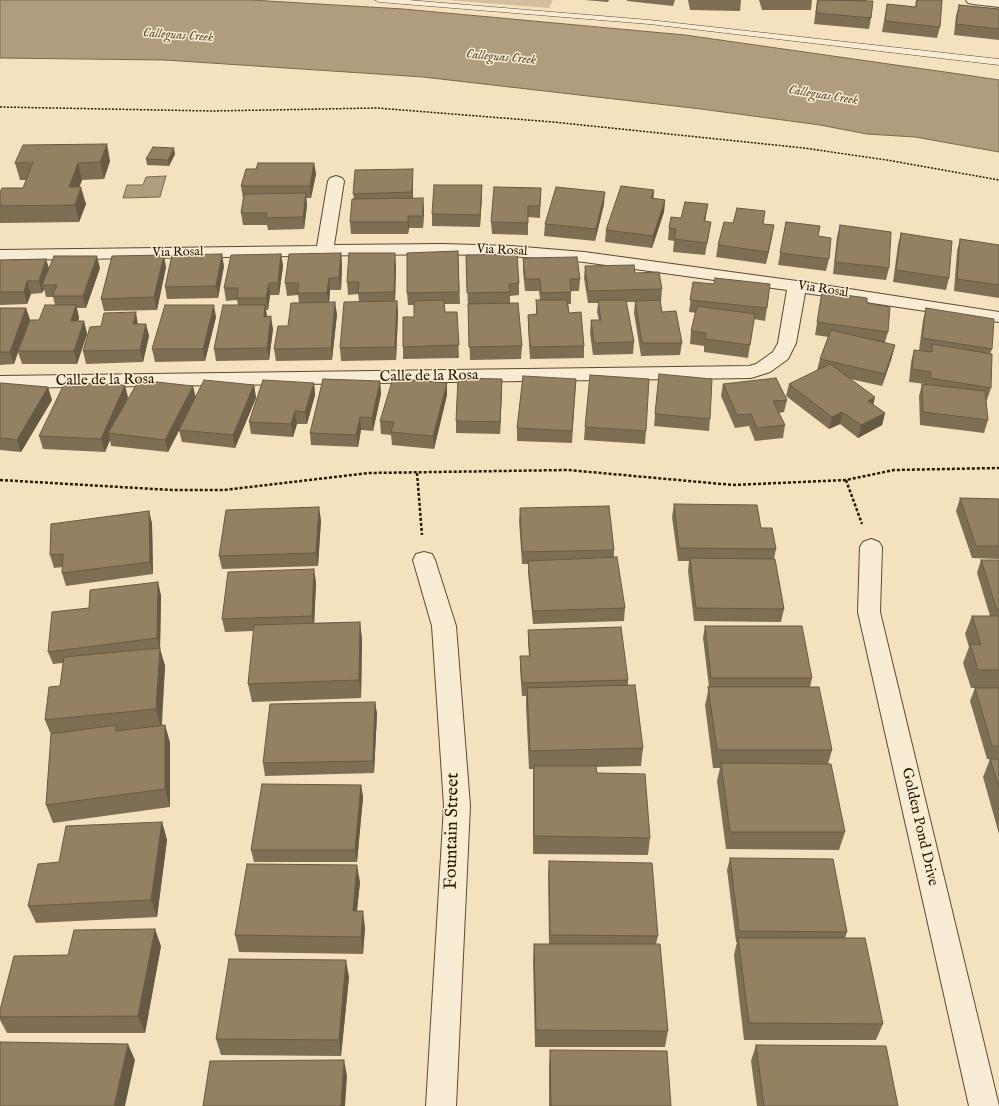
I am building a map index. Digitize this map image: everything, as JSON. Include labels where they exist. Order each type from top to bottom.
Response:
[{"type":"street","points":[[973,0],[999,3]]},
{"type":"street","points":[[325,251],[336,181]]},
{"type":"street","name":"Via Rosal","points":[[0,255],[449,249],[547,253],[797,286],[999,318]]},
{"type":"street","name":"Calle de la Rosa","points":[[0,382],[727,374],[751,372],[763,368],[781,355],[787,343],[797,286]]},
{"type":"street","name":"Golden Pond Drive","points":[[871,547],[869,612],[984,1106]]},
{"type":"street","name":"Fountain Street","points":[[424,560],[444,626],[456,806],[441,1106]]},
{"type":"lane","points":[[379,0],[649,22],[999,62]]},
{"type":"path","points":[[0,107],[212,111],[334,108],[393,109],[553,122],[804,148],[887,160],[999,180]]},
{"type":"path","points":[[0,480],[172,490],[224,490],[369,473],[568,470],[733,485],[846,480],[894,470],[999,468]]},
{"type":"path","points":[[417,473],[424,560]]},
{"type":"path","points":[[846,480],[871,547]]},
{"type":"shaded area","points":[[446,0],[553,0],[549,8]]},
{"type":"water","name":"Calleguas Creek","points":[[0,0],[251,0],[403,9],[685,35],[999,80],[999,152],[915,137],[867,134],[820,125],[701,109],[423,77],[165,60],[0,58]]},
{"type":"water","points":[[166,176],[160,197],[123,198],[127,185],[143,185],[146,177]]},
{"type":"building","points":[[818,0],[873,1],[871,18],[816,13]]},
{"type":"building","points":[[917,0],[942,0],[940,27],[885,21],[887,4],[916,7]]},
{"type":"building","points":[[959,5],[999,9],[999,29],[956,24]]},
{"type":"building","points":[[107,144],[100,162],[78,163],[69,187],[81,187],[75,205],[0,206],[0,192],[2,188],[23,188],[33,162],[15,163],[23,145]]},
{"type":"building","points":[[153,147],[174,148],[168,160],[146,159]]},
{"type":"building","points":[[258,163],[314,163],[310,186],[241,186],[246,169],[256,169]]},
{"type":"building","points":[[413,169],[412,192],[353,194],[355,170]]},
{"type":"building","points":[[434,185],[482,185],[480,215],[432,214]]},
{"type":"building","points":[[621,186],[654,190],[651,198],[665,200],[653,236],[606,230]]},
{"type":"building","points":[[494,187],[541,188],[540,206],[528,206],[528,223],[491,222]]},
{"type":"building","points":[[556,187],[605,192],[596,229],[545,224]]},
{"type":"building","points":[[306,193],[303,217],[266,218],[267,213],[241,213],[244,194]]},
{"type":"building","points":[[423,198],[423,216],[408,216],[408,222],[350,222],[352,199]]},
{"type":"building","points":[[685,202],[708,204],[704,221],[711,222],[707,243],[674,239],[676,229],[669,228],[671,217],[681,218]]},
{"type":"building","points":[[737,208],[765,211],[763,224],[774,225],[768,252],[718,245],[724,222],[733,223]]},
{"type":"building","points":[[786,222],[820,226],[818,236],[831,238],[829,259],[780,253]]},
{"type":"building","points":[[840,225],[891,232],[889,268],[835,262]]},
{"type":"building","points":[[901,233],[952,241],[949,278],[896,270]]},
{"type":"building","points":[[960,239],[999,245],[999,285],[957,279]]},
{"type":"building","points":[[458,251],[459,292],[407,293],[407,253]]},
{"type":"building","points":[[341,253],[339,278],[329,278],[327,293],[297,293],[299,283],[285,283],[289,254]]},
{"type":"building","points":[[349,253],[395,253],[394,292],[358,293],[359,282],[347,282]]},
{"type":"building","points":[[222,254],[216,286],[165,287],[172,255]]},
{"type":"building","points":[[281,254],[278,283],[269,283],[266,298],[237,298],[238,288],[224,288],[231,255]]},
{"type":"building","points":[[517,254],[519,283],[509,284],[510,292],[467,293],[466,255]]},
{"type":"building","points":[[164,255],[154,297],[101,299],[112,256]]},
{"type":"building","points":[[54,256],[97,256],[83,296],[52,296],[57,285],[42,285]]},
{"type":"building","points":[[577,257],[580,279],[570,279],[571,292],[541,293],[540,279],[525,279],[523,258]]},
{"type":"building","points":[[46,259],[39,281],[27,281],[24,292],[0,292],[0,260]]},
{"type":"building","points":[[634,265],[635,273],[659,272],[662,289],[588,291],[585,266]]},
{"type":"building","points":[[715,278],[770,284],[767,308],[690,300],[693,282],[714,284]]},
{"type":"building","points":[[822,292],[867,298],[867,303],[890,307],[888,332],[817,322]]},
{"type":"building","points":[[444,300],[445,312],[457,312],[459,345],[403,347],[403,317],[414,317],[414,301]]},
{"type":"building","points":[[536,300],[567,300],[569,313],[581,312],[584,346],[530,347],[528,315],[537,314]]},
{"type":"building","points":[[598,300],[626,300],[634,342],[594,343],[591,320],[601,320]]},
{"type":"building","points":[[660,300],[662,312],[676,311],[682,343],[642,343],[635,301]]},
{"type":"building","points":[[397,301],[395,347],[340,348],[344,302]]},
{"type":"building","points":[[335,302],[331,348],[274,349],[278,326],[288,326],[291,303]]},
{"type":"building","points":[[518,303],[522,346],[469,347],[468,304]]},
{"type":"building","points":[[45,305],[76,305],[71,321],[84,321],[74,351],[18,351],[30,320],[39,320]]},
{"type":"building","points":[[165,305],[214,305],[203,349],[152,349]]},
{"type":"building","points":[[223,305],[265,305],[264,317],[271,316],[267,348],[214,349]]},
{"type":"building","points":[[697,306],[755,314],[750,345],[705,339],[706,333],[691,331]]},
{"type":"building","points":[[0,308],[26,308],[10,352],[0,352]]},
{"type":"building","points":[[926,308],[994,319],[992,349],[922,338]]},
{"type":"building","points":[[136,312],[133,324],[146,324],[140,350],[83,351],[90,327],[101,326],[104,313]]},
{"type":"building","points":[[831,330],[895,345],[885,374],[820,359]]},
{"type":"building","points":[[932,344],[992,354],[991,388],[930,378],[931,372],[912,369],[914,350],[932,352]]},
{"type":"building","points":[[830,364],[875,397],[868,401],[885,413],[861,425],[842,412],[832,417],[789,384]]},
{"type":"building","points":[[659,374],[712,379],[710,419],[655,414]]},
{"type":"building","points":[[590,375],[649,379],[646,431],[585,427]]},
{"type":"building","points":[[523,376],[576,379],[572,431],[517,428]]},
{"type":"building","points":[[393,378],[447,383],[433,436],[391,432],[394,422],[380,421]]},
{"type":"building","points":[[458,378],[502,379],[500,422],[456,421]]},
{"type":"building","points":[[776,378],[787,400],[773,401],[785,425],[757,428],[751,414],[737,415],[723,384]]},
{"type":"building","points":[[323,379],[380,381],[372,418],[360,417],[356,435],[310,433]]},
{"type":"building","points":[[139,380],[193,386],[165,440],[108,433]]},
{"type":"building","points":[[204,380],[254,385],[233,435],[179,430]]},
{"type":"building","points":[[263,380],[314,383],[305,412],[295,411],[291,424],[249,422]]},
{"type":"building","points":[[65,382],[125,385],[101,439],[39,436]]},
{"type":"building","points":[[1,383],[48,387],[17,440],[0,438]]},
{"type":"building","points":[[922,384],[985,391],[988,420],[923,412]]},
{"type":"building","points":[[960,498],[999,499],[999,546],[976,546]]},
{"type":"building","points":[[674,504],[757,505],[761,528],[772,528],[776,549],[679,548]]},
{"type":"building","points":[[609,506],[614,550],[522,552],[520,508]]},
{"type":"building","points":[[319,507],[316,553],[219,556],[226,510]]},
{"type":"building","points":[[149,511],[150,562],[62,573],[63,554],[50,555],[51,524]]},
{"type":"building","points":[[617,557],[625,608],[533,611],[528,561]]},
{"type":"building","points":[[690,558],[775,559],[784,609],[696,608]]},
{"type":"building","points":[[981,560],[999,560],[999,610],[997,610]]},
{"type":"building","points":[[314,569],[312,616],[222,619],[228,572]]},
{"type":"building","points":[[158,582],[157,638],[48,652],[52,612],[89,608],[90,590]]},
{"type":"building","points":[[972,616],[999,616],[999,670],[978,670],[970,644],[981,645]]},
{"type":"building","points":[[360,622],[359,680],[248,684],[254,625]]},
{"type":"building","points":[[705,626],[802,626],[812,678],[711,678]]},
{"type":"building","points":[[621,627],[628,680],[522,683],[520,656],[530,656],[528,630]]},
{"type":"building","points":[[160,648],[156,709],[45,720],[49,687],[60,686],[64,657]]},
{"type":"building","points":[[635,685],[643,748],[530,751],[527,688]]},
{"type":"building","points":[[708,687],[819,687],[832,750],[717,750]]},
{"type":"building","points":[[975,688],[999,688],[999,746],[992,746]]},
{"type":"building","points":[[375,702],[373,761],[263,763],[270,704]]},
{"type":"building","points":[[116,725],[116,731],[165,725],[165,789],[46,805],[51,734]]},
{"type":"building","points":[[990,759],[999,759],[999,788]]},
{"type":"building","points":[[721,763],[831,764],[845,832],[730,832]]},
{"type":"building","points":[[534,766],[596,766],[597,773],[645,774],[650,838],[534,836]]},
{"type":"building","points":[[262,784],[361,785],[355,850],[251,850]]},
{"type":"building","points":[[162,822],[151,900],[28,906],[38,864],[59,862],[66,826]]},
{"type":"building","points":[[730,858],[833,859],[847,932],[739,931]]},
{"type":"building","points":[[549,861],[652,863],[658,936],[550,935]]},
{"type":"building","points":[[247,864],[357,865],[353,911],[363,911],[361,937],[235,935]]},
{"type":"building","points":[[155,929],[138,1016],[0,1017],[0,1010],[14,956],[68,955],[74,930]]},
{"type":"building","points":[[738,938],[865,938],[883,1024],[749,1023]]},
{"type":"building","points":[[534,944],[660,944],[668,1031],[536,1030]]},
{"type":"building","points":[[229,959],[346,960],[339,1040],[216,1039]]},
{"type":"building","points":[[0,1042],[128,1044],[114,1106],[0,1106]]},
{"type":"building","points":[[756,1045],[886,1046],[898,1106],[764,1106]]},
{"type":"building","points":[[550,1050],[667,1051],[671,1106],[551,1106]]},
{"type":"building","points":[[344,1060],[341,1106],[203,1106],[210,1061]]}]
